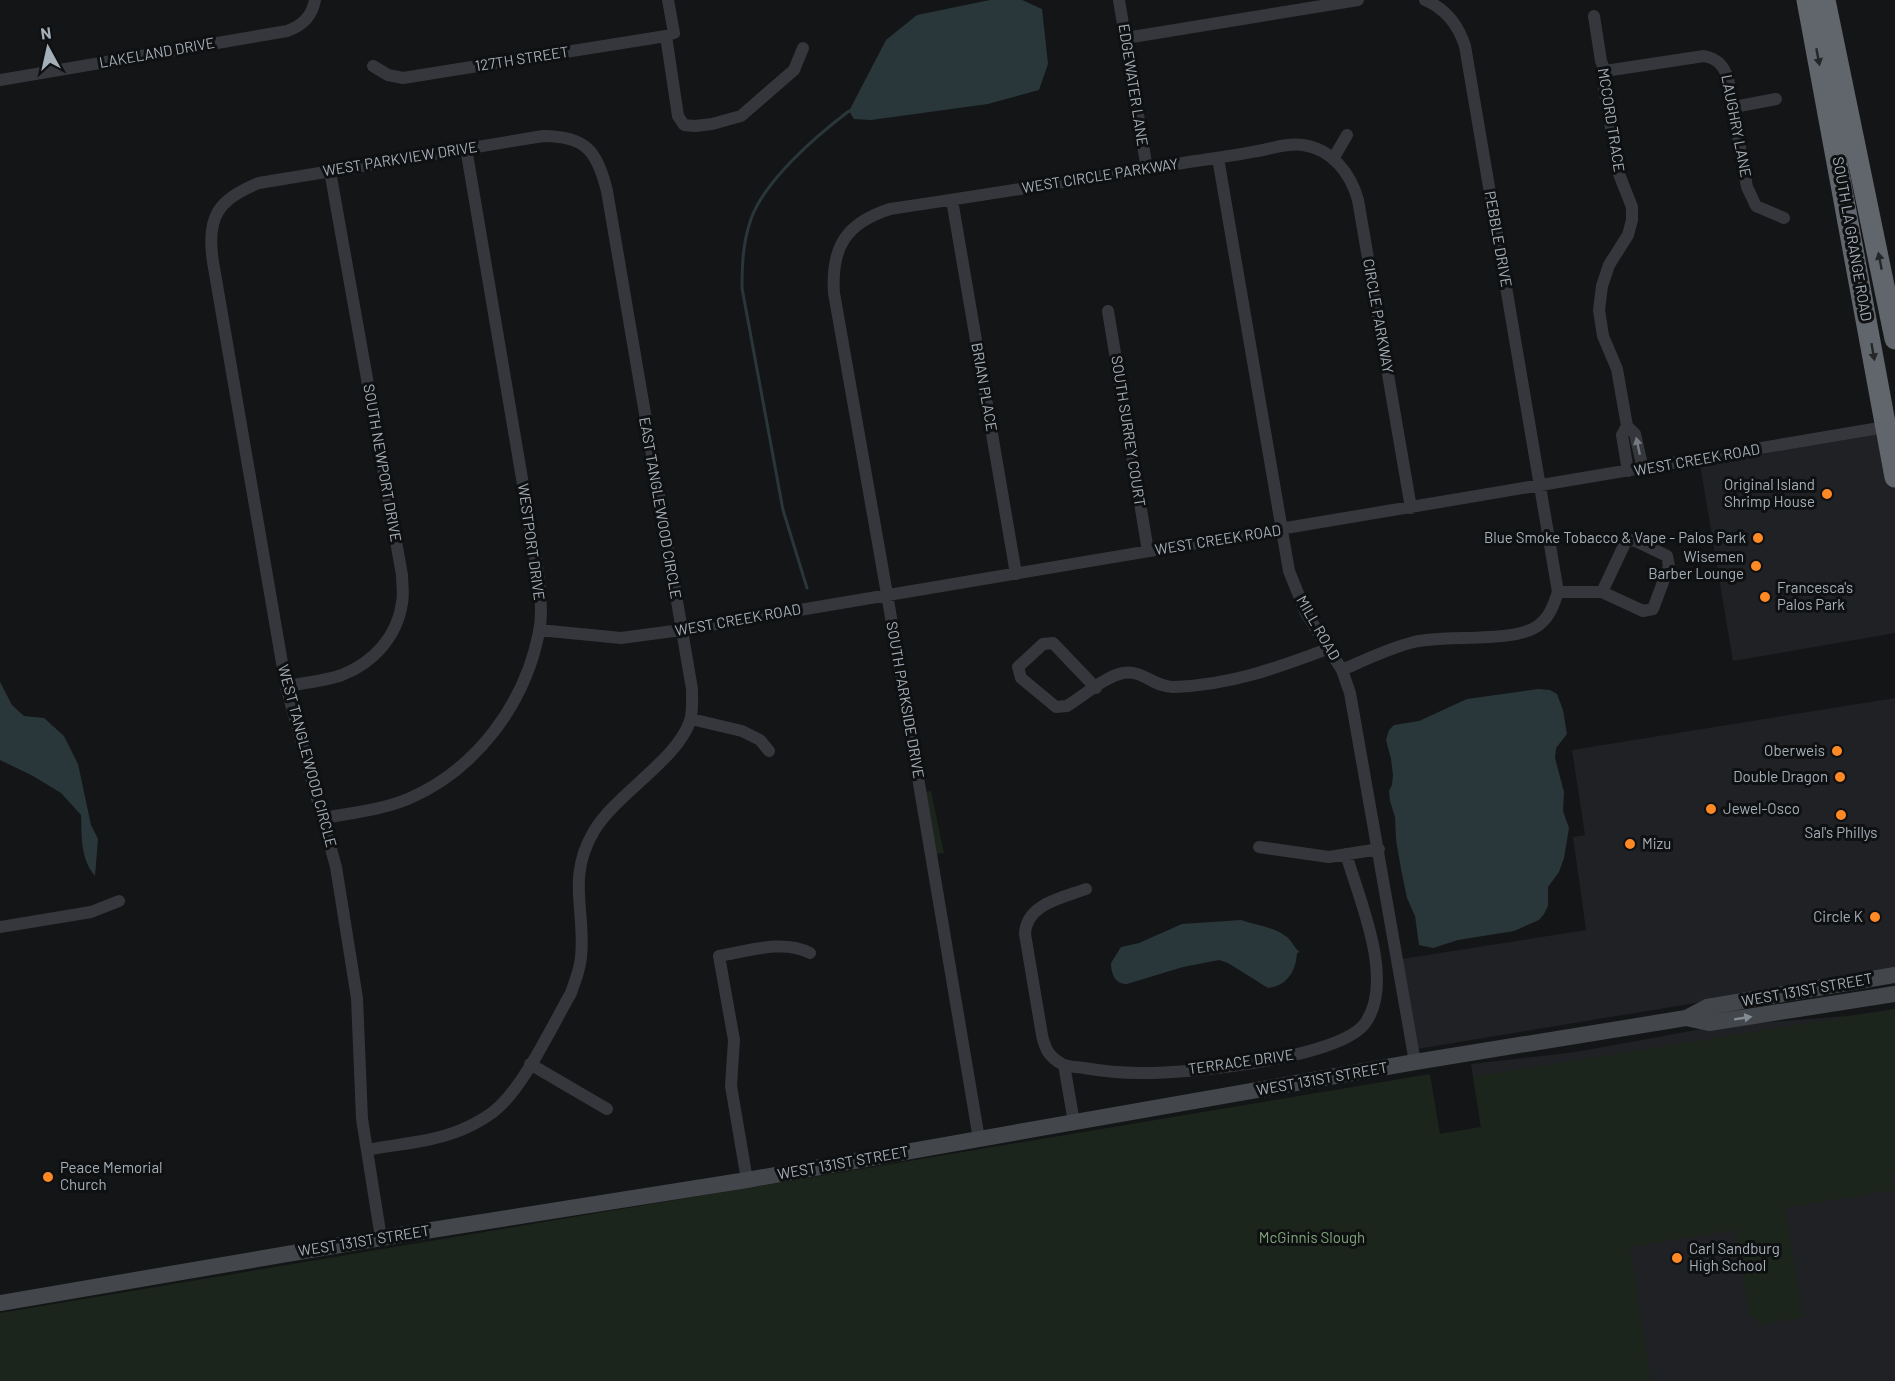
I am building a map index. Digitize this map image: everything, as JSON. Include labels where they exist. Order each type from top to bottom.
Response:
[{"type":"highway","name":"SOUTH LA GRANGE ROAD","points":[[1807,0],[1891,426],[1895,477]]},
{"type":"highway","name":"SOUTH LA GRANGE ROAD","points":[[1825,0],[1895,339]]},
{"type":"street","name":"LAKELAND DRIVE","points":[[0,80],[287,31],[301,26],[309,16],[315,0]]},
{"type":"street","points":[[668,0],[678,116],[684,124],[695,126],[732,120],[749,111],[794,70],[803,48]]},
{"type":"street","name":"EDGEWATER LANE","points":[[1119,0],[1147,169]]},
{"type":"street","points":[[1126,38],[1358,0]]},
{"type":"street","name":"PEBBLE DRIVE","points":[[1425,0],[1442,4],[1460,30],[1465,46],[1558,592]]},
{"type":"street","name":"MCCORD TRACE","points":[[1594,16],[1601,62],[1605,71],[1604,87],[1619,174],[1632,207],[1632,220],[1628,235],[1609,265],[1602,286],[1599,310],[1603,336],[1617,369],[1627,426],[1635,434],[1643,469]]},
{"type":"street","name":"127TH STREET","points":[[372,66],[388,75],[403,78],[670,34]]},
{"type":"street","name":"LAUGHRY LANE","points":[[1605,71],[1704,56],[1715,59],[1724,66],[1734,107],[1747,187],[1756,206],[1784,218]]},
{"type":"street","points":[[1734,107],[1776,99]]},
{"type":"street","points":[[1333,159],[1347,135]]},
{"type":"street","name":"WEST PARKVIEW DRIVE","points":[[220,206],[229,198],[259,183],[543,136],[559,136],[585,144]]},
{"type":"street","name":"EAST TANGLEWOOD CIRCLE","points":[[367,1150],[441,1136],[477,1123],[500,1107],[530,1064],[571,993],[578,975],[582,940],[577,890],[580,869],[594,832],[608,813],[673,749],[684,735],[691,719],[692,689],[607,191],[602,173],[585,144]]},
{"type":"street","name":"WEST CIRCLE PARKWAY","points":[[835,261],[838,249],[851,230],[866,219],[890,209],[1292,145],[1305,146],[1333,159]]},
{"type":"street","name":"WESTPORT DRIVE","points":[[323,818],[383,807],[408,799],[430,788],[482,747],[501,723],[517,698],[534,654],[541,608],[538,573],[466,148]]},
{"type":"street","name":"MILL ROAD","points":[[1218,158],[1289,572],[1306,613],[1342,670],[1352,704],[1415,1062]]},
{"type":"street","name":"CIRCLE PARKWAY","points":[[1333,159],[1354,184],[1358,200],[1411,508]]},
{"type":"street","name":"SOUTH NEWPORT DRIVE","points":[[286,686],[340,676],[360,667],[380,651],[393,631],[403,603],[400,564],[330,171]]},
{"type":"street","name":"BRIAN PLACE","points":[[952,200],[1016,574]]},
{"type":"street","name":"WEST TANGLEWOOD CIRCLE","points":[[220,206],[214,219],[212,254],[286,686],[336,867],[357,998],[362,1119],[381,1238]]},
{"type":"street","name":"SOUTH PARKSIDE DRIVE","points":[[835,261],[834,293],[888,594],[979,1139]]},
{"type":"street","name":"SOUTH SURREY COURT","points":[[1108,310],[1148,551]]},
{"type":"street","name":"MCCORD TRACE","points":[[1627,426],[1622,435],[1628,471]]},
{"type":"street","name":"WEST CREEK ROAD","points":[[539,630],[621,638],[681,630],[1891,426]]},
{"type":"street","points":[[1342,670],[1414,642],[1527,632],[1540,625],[1549,614],[1558,592],[1602,592],[1643,611],[1653,609],[1669,566],[1667,556],[1634,540],[1626,541],[1602,592]]},
{"type":"street","points":[[1096,688],[1053,643],[1043,644],[1018,668],[1021,678],[1056,707],[1062,708],[1096,688],[1115,675],[1124,672],[1139,674],[1162,686],[1172,688],[1228,682],[1269,671],[1330,648]]},
{"type":"street","points":[[691,719],[742,731],[760,740],[769,751]]},
{"type":"street","points":[[1259,847],[1329,857],[1379,849]]},
{"type":"street","name":"TERRACE DRIVE","points":[[1064,1065],[1115,1072],[1168,1072],[1268,1060],[1329,1046],[1354,1034],[1366,1023],[1372,1012],[1377,982],[1372,940],[1346,854]]},
{"type":"street","points":[[1074,1122],[1064,1065],[1050,1056],[1045,1048],[1024,934],[1029,916],[1038,908],[1051,901],[1086,890]]},
{"type":"street","points":[[0,927],[91,912],[118,901]]},
{"type":"street","points":[[747,1180],[731,1086],[734,1040],[719,956],[786,945],[798,947],[810,953]]},
{"type":"street","name":"WEST 131ST STREET","points":[[0,1303],[381,1238],[747,1180],[1415,1062],[1686,1018],[1707,1007],[1895,975]]},
{"type":"street","name":"WEST 131ST STREET","points":[[1686,1018],[1709,1023],[1895,994]]},
{"type":"street","points":[[530,1064],[607,1109]]},
{"type":"shaded area","points":[[990,0],[1022,0],[1042,9],[1048,64],[1039,90],[988,104],[871,120],[854,119],[849,111],[886,40],[917,15]]},
{"type":"shaded area","points":[[1885,433],[1895,486],[1895,633],[1733,661],[1700,464]]},
{"type":"shaded area","points":[[0,682],[12,705],[24,716],[44,718],[64,736],[78,764],[91,825],[98,839],[95,876],[84,855],[81,815],[61,793],[0,760]]},
{"type":"shaded area","points":[[1538,689],[1550,690],[1557,694],[1563,710],[1567,734],[1556,748],[1555,758],[1564,792],[1563,811],[1569,828],[1564,858],[1559,872],[1548,887],[1548,906],[1539,920],[1514,931],[1458,940],[1433,948],[1419,945],[1415,916],[1407,898],[1401,869],[1395,817],[1390,801],[1389,791],[1393,775],[1386,740],[1389,730],[1394,725],[1419,721],[1467,699]]},
{"type":"shaded area","points":[[1895,698],[1895,970],[1417,1049],[1402,959],[1586,930],[1573,837],[1585,835],[1572,750]]},
{"type":"shaded area","points":[[1241,920],[1282,933],[1300,952],[1297,953],[1295,966],[1285,981],[1268,988],[1228,963],[1219,960],[1183,967],[1127,984],[1119,982],[1113,974],[1111,963],[1121,947],[1139,943],[1182,924]]},
{"type":"shaded area","name":"Carl Sandburg High School","points":[[1895,1009],[1895,1381],[1480,1381],[1439,1134],[1481,1127],[1471,1064],[1576,1052],[1718,1026],[1848,1016]]},
{"type":"green space","points":[[931,791],[944,853],[936,854],[926,792]]},
{"type":"green space","name":"McGinnis Slough","points":[[1895,1009],[1895,1171],[1890,1172],[1894,1190],[1785,1208],[1803,1317],[1758,1325],[1757,1317],[1750,1318],[1735,1230],[1630,1247],[1651,1381],[0,1381],[0,1313],[1430,1074],[1440,1134],[1481,1127],[1473,1077]]},
{"type":"waterway","points":[[807,588],[783,510],[742,288],[743,262],[746,236],[751,219],[768,189],[779,174],[807,146],[849,111]]},
{"type":"place","name":"Original Island Shrimp House","points":[[1827,494]]},
{"type":"place","name":"Blue Smoke Tobacco & Vape - Palos Park","points":[[1758,538]]},
{"type":"place","name":"Wisemen Barber Lounge","points":[[1756,566]]},
{"type":"place","name":"Francesca's Palos Park","points":[[1765,597]]},
{"type":"place","name":"Oberweis","points":[[1837,751]]},
{"type":"place","name":"Double Dragon","points":[[1840,777]]},
{"type":"place","name":"Jewel-Osco","points":[[1711,809]]},
{"type":"place","name":"Sal's Phillys","points":[[1841,815]]},
{"type":"place","name":"Mizu","points":[[1630,844]]},
{"type":"place","name":"Circle K","points":[[1875,917]]},
{"type":"place","name":"Peace Memorial Church","points":[[48,1177]]},
{"type":"place","name":"Carl Sandburg High School","points":[[1677,1258]]}]
